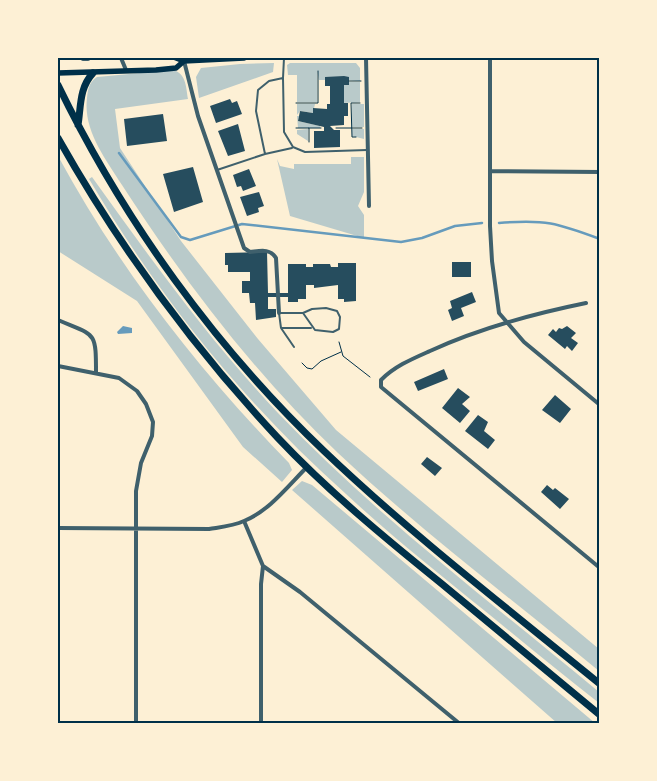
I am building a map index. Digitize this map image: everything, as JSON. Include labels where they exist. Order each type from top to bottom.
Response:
[{"type":"highway","points":[[78,126],[85,81],[92,73]]},
{"type":"highway","points":[[58,85],[99,165],[161,260],[220,338],[291,419],[351,477],[409,527],[600,684]]},
{"type":"highway","points":[[58,138],[114,234],[181,326],[208,361],[307,467],[385,538],[600,715]]},
{"type":"main road","points":[[176,58],[184,61],[244,58]]},
{"type":"main road","points":[[58,73],[176,68],[184,61]]},
{"type":"street","points":[[122,58],[126,70]]},
{"type":"street","points":[[366,58],[369,206]]},
{"type":"street","points":[[490,58],[492,261],[499,313],[524,342],[600,404]]},
{"type":"street","points":[[184,61],[198,116],[244,248],[250,252],[266,250],[276,258],[279,312]]},
{"type":"street","points":[[490,171],[600,172]]},
{"type":"street","points":[[586,302],[505,322],[476,332],[391,370],[381,380],[381,387],[600,568]]},
{"type":"street","points":[[58,320],[92,336],[96,344],[96,372]]},
{"type":"street","points":[[58,366],[119,378],[136,391],[146,404],[154,422],[152,436],[138,474],[136,529],[136,724]]},
{"type":"street","points":[[58,528],[209,529],[244,521],[263,509],[307,467]]},
{"type":"street","points":[[244,521],[263,566],[300,592],[460,724]]},
{"type":"street","points":[[261,724],[260,584],[263,566]]},
{"type":"lane","points":[[284,58],[284,132],[293,148]]},
{"type":"lane","points":[[265,154],[256,111],[258,90],[269,81],[283,78]]},
{"type":"lane","points":[[217,170],[265,154],[293,148],[305,152],[368,150]]},
{"type":"lane","points":[[281,328],[312,328],[323,332],[333,332],[339,329],[340,317],[337,311],[326,308],[312,309],[303,313],[279,312],[281,328],[294,348]]},
{"type":"lane","points":[[303,313],[312,328]]},
{"type":"path","points":[[296,103],[318,103],[318,71]]},
{"type":"path","points":[[349,81],[361,81]]},
{"type":"path","points":[[356,137],[352,137],[351,103],[361,103]]},
{"type":"path","points":[[296,128],[321,128]]},
{"type":"path","points":[[309,128],[309,142]]},
{"type":"path","points":[[336,128],[363,128]]},
{"type":"path","points":[[339,342],[343,356],[370,377]]},
{"type":"path","points":[[302,363],[307,368],[312,369],[321,361],[342,352]]},
{"type":"shaded area","points":[[274,63],[273,72],[199,98],[196,77],[201,68]]},
{"type":"shaded area","points":[[290,63],[356,63],[360,68],[360,81],[349,80],[349,77],[325,77],[325,80],[319,80],[317,70],[317,102],[297,102],[297,75],[288,75],[287,65]]},
{"type":"shaded area","points":[[177,71],[183,77],[188,99],[115,109],[120,148],[181,241],[258,339],[336,430],[599,649],[599,671],[434,537],[338,453],[249,359],[171,257],[102,154],[88,121],[87,98],[88,89],[92,81],[97,77]]},
{"type":"shaded area","points":[[349,82],[360,82],[360,102],[344,103],[344,85],[349,85]]},
{"type":"shaded area","points":[[297,104],[315,104],[313,113],[300,111],[297,115]]},
{"type":"shaded area","points":[[352,104],[364,104],[364,127],[352,127]]},
{"type":"shaded area","points":[[297,116],[299,116],[298,121],[320,126],[320,128],[298,128]]},
{"type":"shaded area","points":[[308,129],[308,141],[297,134],[297,130]]},
{"type":"shaded area","points":[[352,129],[364,129],[364,139],[352,136]]},
{"type":"shaded area","points":[[58,156],[107,238],[163,317],[224,392],[289,463],[292,470],[282,482],[243,447],[137,301],[58,251]]},
{"type":"shaded area","points":[[351,157],[364,157],[364,192],[358,206],[364,215],[364,238],[290,216],[277,159],[280,166],[294,169],[294,164],[351,164]]},
{"type":"shaded area","points":[[92,177],[204,328],[278,413],[394,523],[599,692],[599,703],[380,524],[346,494],[273,423],[205,346],[174,306],[116,222],[89,179]]},
{"type":"shaded area","points":[[302,481],[312,485],[595,723],[557,723],[292,490]]},
{"type":"water","points":[[123,326],[132,328],[132,333],[118,334],[117,332]]},
{"type":"building","points":[[325,77],[349,77],[349,85],[344,85],[344,103],[348,103],[348,116],[344,116],[344,125],[330,126],[334,130],[340,130],[340,147],[314,148],[314,131],[324,131],[324,127],[298,121],[300,111],[313,113],[313,108],[327,109],[327,104],[330,104],[330,86],[325,86]]},
{"type":"building","points":[[230,99],[232,103],[237,101],[242,114],[216,123],[210,106]]},
{"type":"building","points":[[163,114],[167,141],[127,146],[124,119]]},
{"type":"building","points":[[238,124],[245,151],[228,156],[218,131]]},
{"type":"building","points":[[193,167],[203,202],[174,212],[163,174]]},
{"type":"building","points":[[249,169],[256,186],[243,191],[241,186],[237,187],[233,175]]},
{"type":"building","points":[[259,192],[264,206],[258,208],[259,212],[247,216],[240,197]]},
{"type":"building","points":[[267,252],[268,293],[288,293],[288,264],[306,264],[306,267],[313,267],[313,264],[330,264],[331,267],[338,267],[338,263],[356,263],[356,301],[344,302],[344,299],[338,299],[338,285],[314,288],[314,285],[306,285],[306,299],[298,299],[298,302],[288,302],[288,297],[268,297],[268,309],[276,309],[276,317],[256,320],[255,303],[250,303],[249,293],[242,293],[242,281],[250,281],[250,272],[228,272],[228,265],[225,265],[225,253]]},
{"type":"building","points":[[452,262],[471,262],[471,277],[452,277]]},
{"type":"building","points":[[472,292],[476,302],[461,308],[464,316],[452,321],[448,310],[452,308],[450,301]]},
{"type":"building","points":[[567,326],[576,333],[571,338],[578,343],[572,351],[567,346],[565,349],[548,335],[553,329],[556,332],[559,328],[562,329]]},
{"type":"building","points":[[444,369],[448,379],[418,391],[414,382]]},
{"type":"building","points":[[458,388],[470,397],[462,404],[470,411],[460,423],[442,408]]},
{"type":"building","points":[[555,395],[571,409],[560,423],[542,410]]},
{"type":"building","points":[[478,415],[488,422],[484,431],[495,440],[488,449],[465,431]]},
{"type":"building","points":[[427,457],[442,468],[435,476],[421,464]]},
{"type":"building","points":[[547,485],[553,490],[555,488],[569,499],[560,509],[541,492]]},
{"type":"waterway","points":[[119,153],[181,237],[190,240],[242,224],[401,242],[422,238],[455,226],[482,223]]},
{"type":"waterway","points":[[499,223],[551,223],[600,239]]}]
